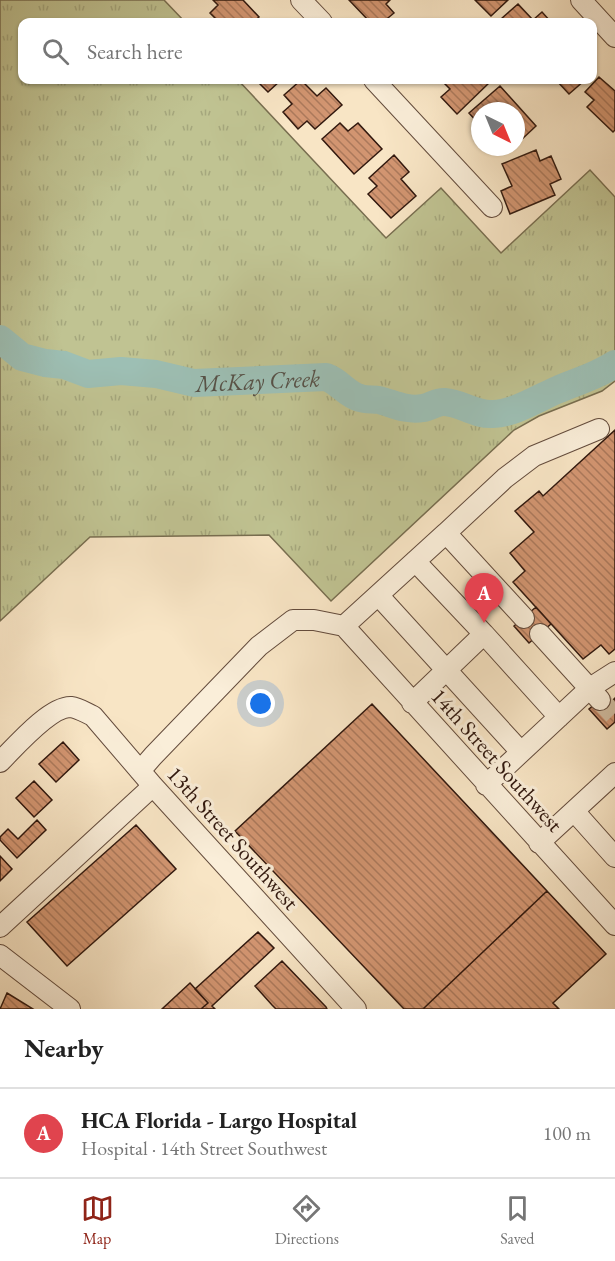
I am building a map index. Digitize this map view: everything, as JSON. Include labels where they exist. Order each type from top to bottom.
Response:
[{"type":"street","points":[[301,0],[318,18]]},
{"type":"street","points":[[581,0],[615,37]]},
{"type":"street","points":[[378,84],[492,207]]},
{"type":"street","points":[[0,927],[147,779],[153,756],[259,645],[293,620],[314,620],[344,626],[505,478],[534,456],[598,429]]},
{"type":"street","points":[[446,532],[524,618]]},
{"type":"street","points":[[415,561],[559,717]]},
{"type":"street","points":[[378,595],[521,752]]},
{"type":"street","name":"14th Street Southwest","points":[[344,626],[615,925]]},
{"type":"street","points":[[412,703],[484,634]]},
{"type":"street","points":[[540,634],[595,694]]},
{"type":"street","points":[[486,784],[559,717],[595,694],[615,672]]},
{"type":"street","name":"13th Street Southwest","points":[[0,762],[46,718],[60,709],[70,707],[80,709],[93,716],[147,779],[356,1009]]},
{"type":"street","points":[[540,843],[615,773]]},
{"type":"street","points":[[574,811],[615,857]]},
{"type":"street","points":[[0,956],[70,1009]]},
{"type":"green space","points":[[0,0],[164,0],[181,18],[18,18],[18,84],[242,84],[386,238],[441,188],[501,253],[590,170],[615,197],[615,381],[602,391],[539,416],[514,430],[331,601],[269,535],[90,537],[0,621]]},
{"type":"building","points":[[213,0],[243,0],[259,17],[215,18],[210,13],[218,5]]},
{"type":"building","points":[[349,0],[390,0],[386,4],[394,13],[388,18],[366,18]]},
{"type":"building","points":[[475,0],[508,0],[491,16]]},
{"type":"building","points":[[518,4],[531,18],[502,18]]},
{"type":"building","points":[[542,12],[547,18],[535,18]]},
{"type":"building","points":[[599,77],[615,91],[615,130],[613,132],[587,107],[594,100],[585,92],[592,84],[597,84]]},
{"type":"building","points":[[260,84],[277,84],[268,92]]},
{"type":"building","points":[[296,84],[305,84],[317,96],[326,88],[342,105],[315,129],[307,121],[298,129],[283,112],[292,104],[284,95]]},
{"type":"building","points":[[445,84],[488,84],[457,114],[441,97],[450,89]]},
{"type":"building","points":[[560,84],[580,84],[569,94]]},
{"type":"building","points":[[500,86],[514,102],[482,102]]},
{"type":"building","points":[[525,114],[536,126],[525,136]]},
{"type":"building","points":[[340,123],[348,131],[358,123],[382,149],[354,174],[322,139]]},
{"type":"building","points":[[536,150],[540,161],[551,156],[561,179],[550,184],[555,195],[510,214],[501,191],[512,186],[502,164]]},
{"type":"building","points":[[394,155],[409,172],[401,179],[416,196],[391,218],[368,194],[377,186],[369,178]]},
{"type":"building","points":[[615,430],[615,649],[609,654],[601,645],[583,659],[513,582],[525,571],[510,553],[534,532],[515,511],[539,491],[543,496]]},
{"type":"building","points":[[536,607],[551,624],[529,643],[514,626]]},
{"type":"building","points":[[604,696],[610,703],[615,698],[615,722],[607,729],[589,709]]},
{"type":"building","points":[[372,704],[547,891],[423,1009],[404,1009],[235,831]]},
{"type":"building","points":[[63,742],[79,760],[56,782],[39,764]]},
{"type":"building","points":[[34,781],[52,800],[34,817],[16,798]]},
{"type":"building","points":[[37,820],[46,830],[17,858],[0,840],[0,837],[8,829],[18,839]]},
{"type":"building","points":[[136,825],[176,869],[67,966],[27,922]]},
{"type":"building","points":[[0,856],[12,869],[0,881]]},
{"type":"building","points":[[547,891],[606,954],[553,1003],[559,1009],[423,1009]]},
{"type":"building","points":[[258,932],[274,948],[212,1006],[215,1009],[201,1009],[208,1003],[195,989]]},
{"type":"building","points":[[282,961],[327,1009],[276,1009],[272,1005],[255,986]]},
{"type":"building","points":[[190,983],[208,1003],[201,1009],[162,1009]]},
{"type":"building","points":[[7,993],[33,1009],[0,1009]]},
{"type":"waterway","name":"McKay Creek","points":[[0,339],[22,357],[64,365],[88,374],[121,371],[156,374],[194,383],[326,377],[362,399],[379,400],[411,409],[445,402],[486,414],[501,413],[517,408],[593,376],[615,364]]},
{"type":"tunnel","points":[[600,700],[615,716]]},
{"type":"place","name":"HCA Florida - Largo Hospital","points":[[484,623]]}]
